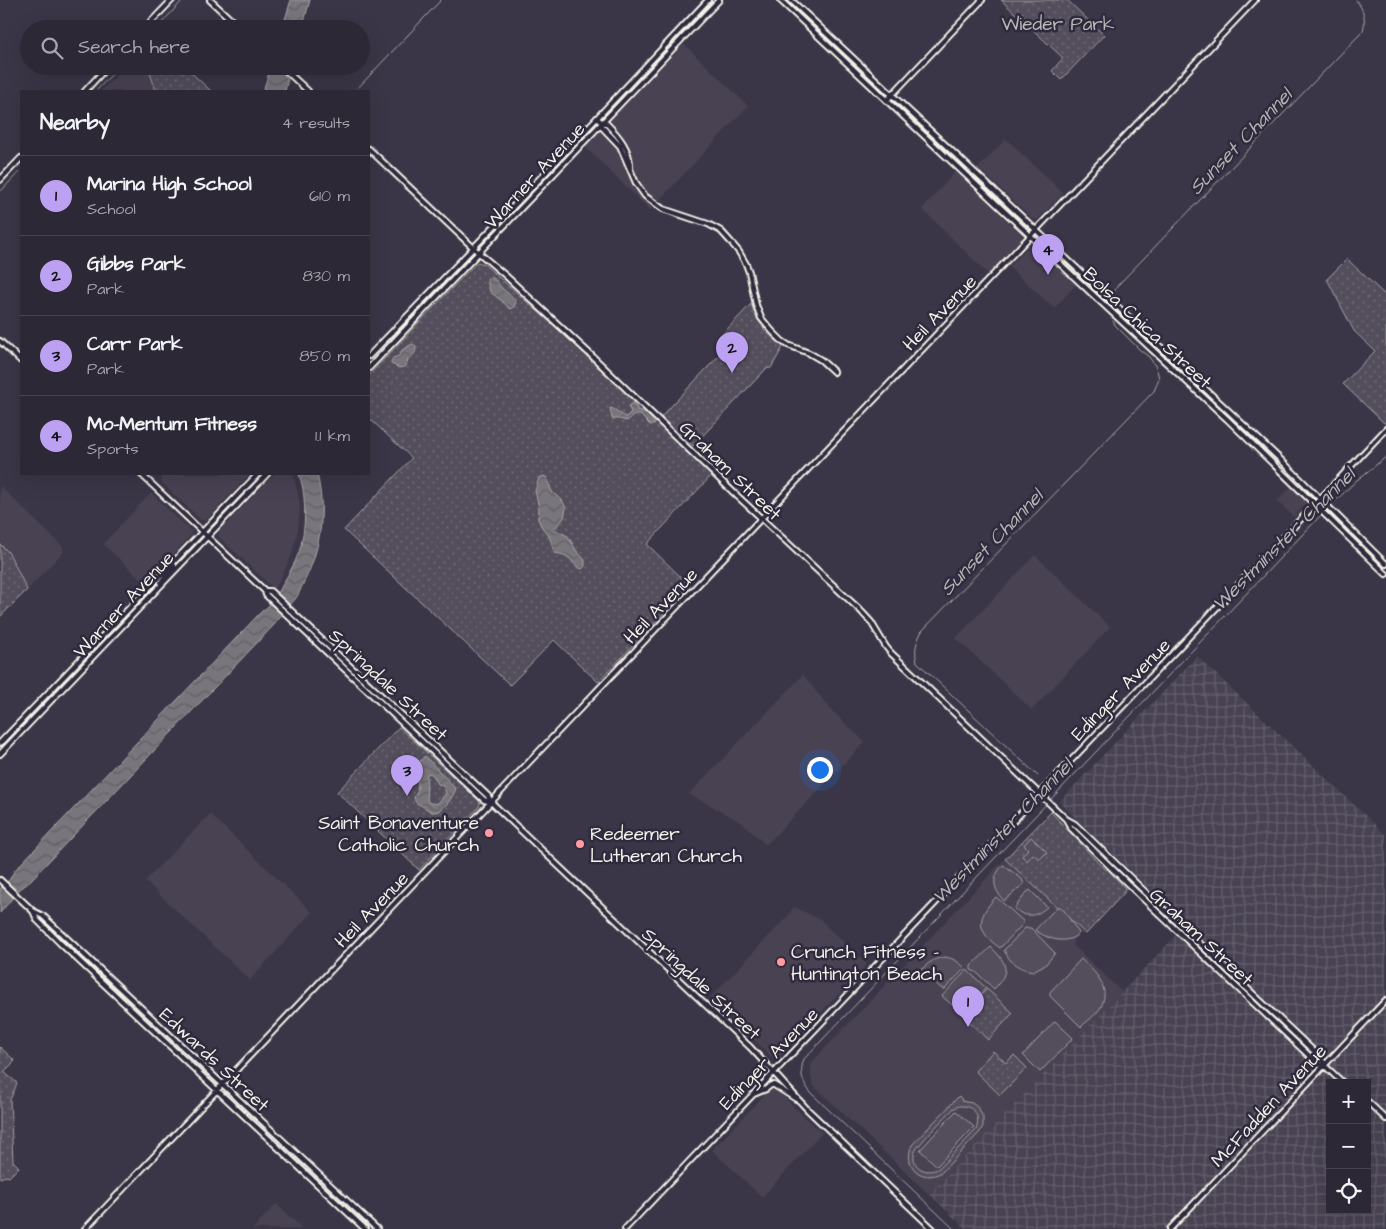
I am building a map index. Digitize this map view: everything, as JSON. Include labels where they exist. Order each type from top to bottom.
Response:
[{"type":"main road","points":[[153,20],[172,0]]},
{"type":"main road","points":[[210,0],[231,20]]},
{"type":"main road","name":"Warner Avenue","points":[[370,355],[708,0]]},
{"type":"main road","name":"Warner Avenue","points":[[370,367],[719,0]]},
{"type":"main road","name":"Bolsa Chica Street","points":[[780,0],[1276,467],[1386,574]]},
{"type":"main road","name":"Bolsa Chica Street","points":[[791,0],[1282,461],[1386,564]]},
{"type":"main road","points":[[887,100],[982,0]]},
{"type":"main road","name":"Heil Avenue","points":[[85,1229],[1255,0]]},
{"type":"main road","points":[[799,18],[804,12]]},
{"type":"main road","points":[[86,90],[100,75]]},
{"type":"main road","points":[[291,75],[307,90]]},
{"type":"main road","points":[[596,118],[602,123],[602,128],[620,146],[639,189],[659,206],[708,224],[721,231],[739,252],[746,264],[756,305],[766,324],[782,341],[793,348],[809,353],[834,372]]},
{"type":"main road","name":"Graham Street","points":[[370,150],[473,248],[576,340],[762,519],[860,610],[871,622],[891,653],[1052,806],[1066,819],[1075,824],[1322,1059],[1325,1066],[1339,1079]]},
{"type":"main road","points":[[0,180],[20,159]]},
{"type":"main road","points":[[988,195],[993,189]]},
{"type":"main road","points":[[0,341],[20,360]]},
{"type":"main road","name":"Edinger Avenue","points":[[625,1229],[1386,429]]},
{"type":"main road","points":[[1276,467],[1282,461]]},
{"type":"main road","name":"Springdale Street","points":[[142,475],[265,591],[266,595],[484,800],[491,802]]},
{"type":"main road","name":"Warner Avenue","points":[[0,743],[257,475]]},
{"type":"main road","name":"Warner Avenue","points":[[0,754],[265,475]]},
{"type":"main road","points":[[159,586],[162,579],[174,566],[172,563]]},
{"type":"main road","name":"Springdale Street","points":[[265,591],[270,591],[481,789],[491,802],[750,1047],[796,1099],[934,1229]]},
{"type":"main road","name":"Graham Street","points":[[1066,819],[1071,828],[1134,890],[1318,1064],[1325,1066]]},
{"type":"main road","name":"Edwards Street","points":[[1,880],[60,943],[365,1229]]},
{"type":"main road","name":"Edwards Street","points":[[33,912],[43,916],[50,922],[376,1229]]},
{"type":"main road","name":"McFadden Avenue","points":[[1170,1229],[1386,1000]]},
{"type":"main road","points":[[1261,1010],[1265,1005]]},
{"type":"main road","points":[[752,1095],[774,1085],[796,1099]]},
{"type":"main road","points":[[1371,1105],[1386,1119]]},
{"type":"shaded area","points":[[683,45],[748,106],[650,210],[585,147]]},
{"type":"shaded area","points":[[117,75],[151,75],[156,90],[102,90]]},
{"type":"shaded area","points":[[1006,139],[1063,193],[1038,219],[1034,220],[978,168]]},
{"type":"shaded area","points":[[956,171],[1022,237],[988,274],[922,209]]},
{"type":"shaded area","points":[[1031,245],[1076,285],[1054,308],[1009,267]]},
{"type":"shaded area","points":[[164,475],[249,475],[206,520],[201,520],[162,483],[161,479]]},
{"type":"shaded area","points":[[273,475],[293,475],[300,511],[297,535],[292,554],[274,589],[219,537],[219,532]]},
{"type":"shaded area","points":[[0,486],[63,547],[63,552],[27,590],[9,553],[0,544]]},
{"type":"shaded area","points":[[1291,487],[1305,500],[1306,504],[1294,517],[1277,501]]},
{"type":"shaded area","points":[[151,493],[191,531],[191,534],[146,584],[103,544]]},
{"type":"shaded area","points":[[1035,555],[1110,627],[1032,710],[956,638]]},
{"type":"shaded area","points":[[1197,656],[1386,835],[1386,1229],[966,1229],[929,1194],[1186,925],[1059,802]]},
{"type":"shaded area","points":[[803,675],[832,711],[865,742],[766,845],[741,822],[689,794]]},
{"type":"shaded area","points":[[210,814],[312,912],[250,980],[145,881]]},
{"type":"shaded area","points":[[1005,859],[1086,934],[1080,934],[1076,937],[1073,940],[1073,945],[1122,992],[929,1194],[814,1086],[811,1078],[811,1067],[813,1061]]},
{"type":"shaded area","points":[[794,907],[821,920],[867,964],[776,1059],[710,998],[788,916]]},
{"type":"shaded area","points":[[772,1088],[822,1133],[762,1197],[712,1150]]},
{"type":"shaded area","points":[[276,1204],[303,1229],[253,1229]]},
{"type":"green space","name":"Wieder Park","points":[[1001,0],[1067,0],[1104,35],[1061,80],[1052,71],[1063,58]]},
{"type":"green space","points":[[151,75],[194,75],[210,90],[181,90],[179,88],[177,90],[156,90]]},
{"type":"green space","points":[[1347,259],[1386,296],[1386,422],[1384,423],[1343,384],[1375,351],[1354,331],[1327,279]]},
{"type":"green space","points":[[478,262],[484,264],[569,339],[712,475],[647,544],[690,586],[598,682],[554,640],[510,685],[344,530],[412,458],[370,419],[370,374]]},
{"type":"green space","points":[[751,304],[756,317],[766,332],[783,347],[771,368],[766,369],[693,446],[661,417],[725,349],[717,340]]},
{"type":"green space","points":[[0,544],[9,553],[27,590],[0,617]]},
{"type":"green space","points":[[399,727],[480,803],[479,807],[419,870],[337,792]]},
{"type":"green space","points":[[1051,812],[1104,869],[1107,869],[1125,888],[1124,893],[1086,934],[1005,859]]},
{"type":"green space","points":[[1031,837],[1047,852],[1041,858],[1033,854],[1027,861],[1022,856],[1028,849],[1024,845]]},
{"type":"green space","points":[[1003,865],[1022,879],[1024,884],[1004,901],[995,883],[997,874]]},
{"type":"green space","points":[[1030,890],[1047,907],[1039,913],[1027,915],[1014,909]]},
{"type":"green space","points":[[996,897],[1023,921],[1023,924],[1000,948],[986,936],[981,924],[985,911]]},
{"type":"green space","points":[[1057,907],[1063,909],[1079,933],[1074,937],[1057,940],[1035,930]]},
{"type":"green space","points":[[1025,928],[1031,928],[1055,953],[1046,964],[1033,971],[1016,965],[1004,950]]},
{"type":"green space","points":[[991,947],[1001,958],[1005,968],[1003,977],[994,989],[976,972],[971,970],[971,966]]},
{"type":"green space","points":[[946,957],[956,961],[965,968],[945,989],[942,989],[921,970],[932,961]]},
{"type":"green space","points":[[1081,959],[1100,980],[1103,986],[1104,999],[1101,1007],[1081,1027],[1050,996],[1050,992]]},
{"type":"green space","points":[[967,970],[986,988],[962,1014],[942,996]]},
{"type":"green space","points":[[987,989],[1013,1013],[988,1040],[962,1015]]},
{"type":"green space","points":[[1055,1021],[1073,1038],[1040,1072],[1023,1055]]},
{"type":"green space","points":[[0,1047],[15,1061],[4,1072],[17,1083],[10,1100],[13,1161],[19,1167],[9,1177],[0,1178]]},
{"type":"green space","points":[[993,1051],[1006,1063],[1014,1055],[1027,1068],[1000,1095],[975,1071]]},
{"type":"green space","points":[[959,1096],[961,1101],[972,1103],[978,1108],[983,1117],[983,1126],[980,1132],[942,1172],[935,1175],[927,1176],[921,1174],[912,1166],[910,1153],[912,1145]],"holes":[[[969,1107],[975,1112],[978,1120],[976,1130],[939,1168],[926,1171],[918,1167],[914,1154],[920,1144],[954,1108]]]},
{"type":"green space","points":[[956,1111],[974,1127],[937,1166],[920,1150]]},
{"type":"water","points":[[291,0],[310,0],[304,20],[285,20]]},
{"type":"water","points":[[268,75],[289,75],[285,90],[263,90]]},
{"type":"water","points":[[490,277],[496,280],[514,298],[516,303],[513,308],[510,309],[490,292],[487,280]]},
{"type":"water","points":[[412,344],[416,346],[415,352],[408,360],[406,366],[400,368],[391,364],[393,358],[399,356],[402,350]]},
{"type":"water","points":[[633,403],[637,410],[647,415],[654,425],[650,425],[640,415],[634,416],[627,421],[612,419],[610,408],[626,417],[631,412],[628,406]]},
{"type":"water","points":[[299,475],[317,475],[320,488],[321,516],[318,544],[314,558],[296,598],[274,625],[27,884],[20,889],[0,913],[0,889],[10,879],[14,871],[276,597],[295,561],[302,540],[305,507]]},
{"type":"water","points":[[544,476],[547,478],[552,492],[562,500],[566,508],[564,518],[554,529],[568,536],[576,550],[585,560],[585,566],[582,569],[567,556],[555,553],[549,536],[538,519],[539,508],[535,491],[539,478]]},
{"type":"water","points":[[425,756],[456,789],[448,803],[442,809],[435,812],[417,804],[415,801],[414,797],[418,787],[417,766]],"holes":[[[429,773],[433,775],[438,784],[444,787],[446,793],[438,803],[433,804],[428,802],[427,799],[426,776]]]},
{"type":"waterway","points":[[164,20],[183,0]]},
{"type":"waterway","points":[[356,90],[441,0]]},
{"type":"waterway","name":"Sunset Channel","points":[[1113,294],[1118,285],[1363,31],[1364,14],[1356,0]]},
{"type":"waterway","points":[[97,90],[111,75]]},
{"type":"waterway","points":[[0,192],[20,171]]},
{"type":"waterway","name":"Sunset Channel","points":[[1038,776],[917,662],[916,646],[922,631],[1154,391],[1159,378],[1156,367],[1149,357],[1113,321]]},
{"type":"waterway","name":"Westminster Channel","points":[[1330,506],[1357,480],[1386,457]]},
{"type":"waterway","name":"Westminster Channel","points":[[954,1229],[811,1093],[802,1077],[804,1059],[1322,514]]},
{"type":"place","name":"Mo-Mentum Fitness","points":[[1048,275]]},
{"type":"place","name":"Gibbs Park","points":[[732,373]]},
{"type":"place","name":"Carr Park","points":[[407,796]]},
{"type":"place","name":"Saint Bonaventure Catholic Church","points":[[489,833]]},
{"type":"place","name":"Redeemer Lutheran Church","points":[[580,844]]},
{"type":"place","name":"Crunch Fitness - Huntington Beach","points":[[781,962]]},
{"type":"place","name":"Marina High School","points":[[968,1027]]}]
